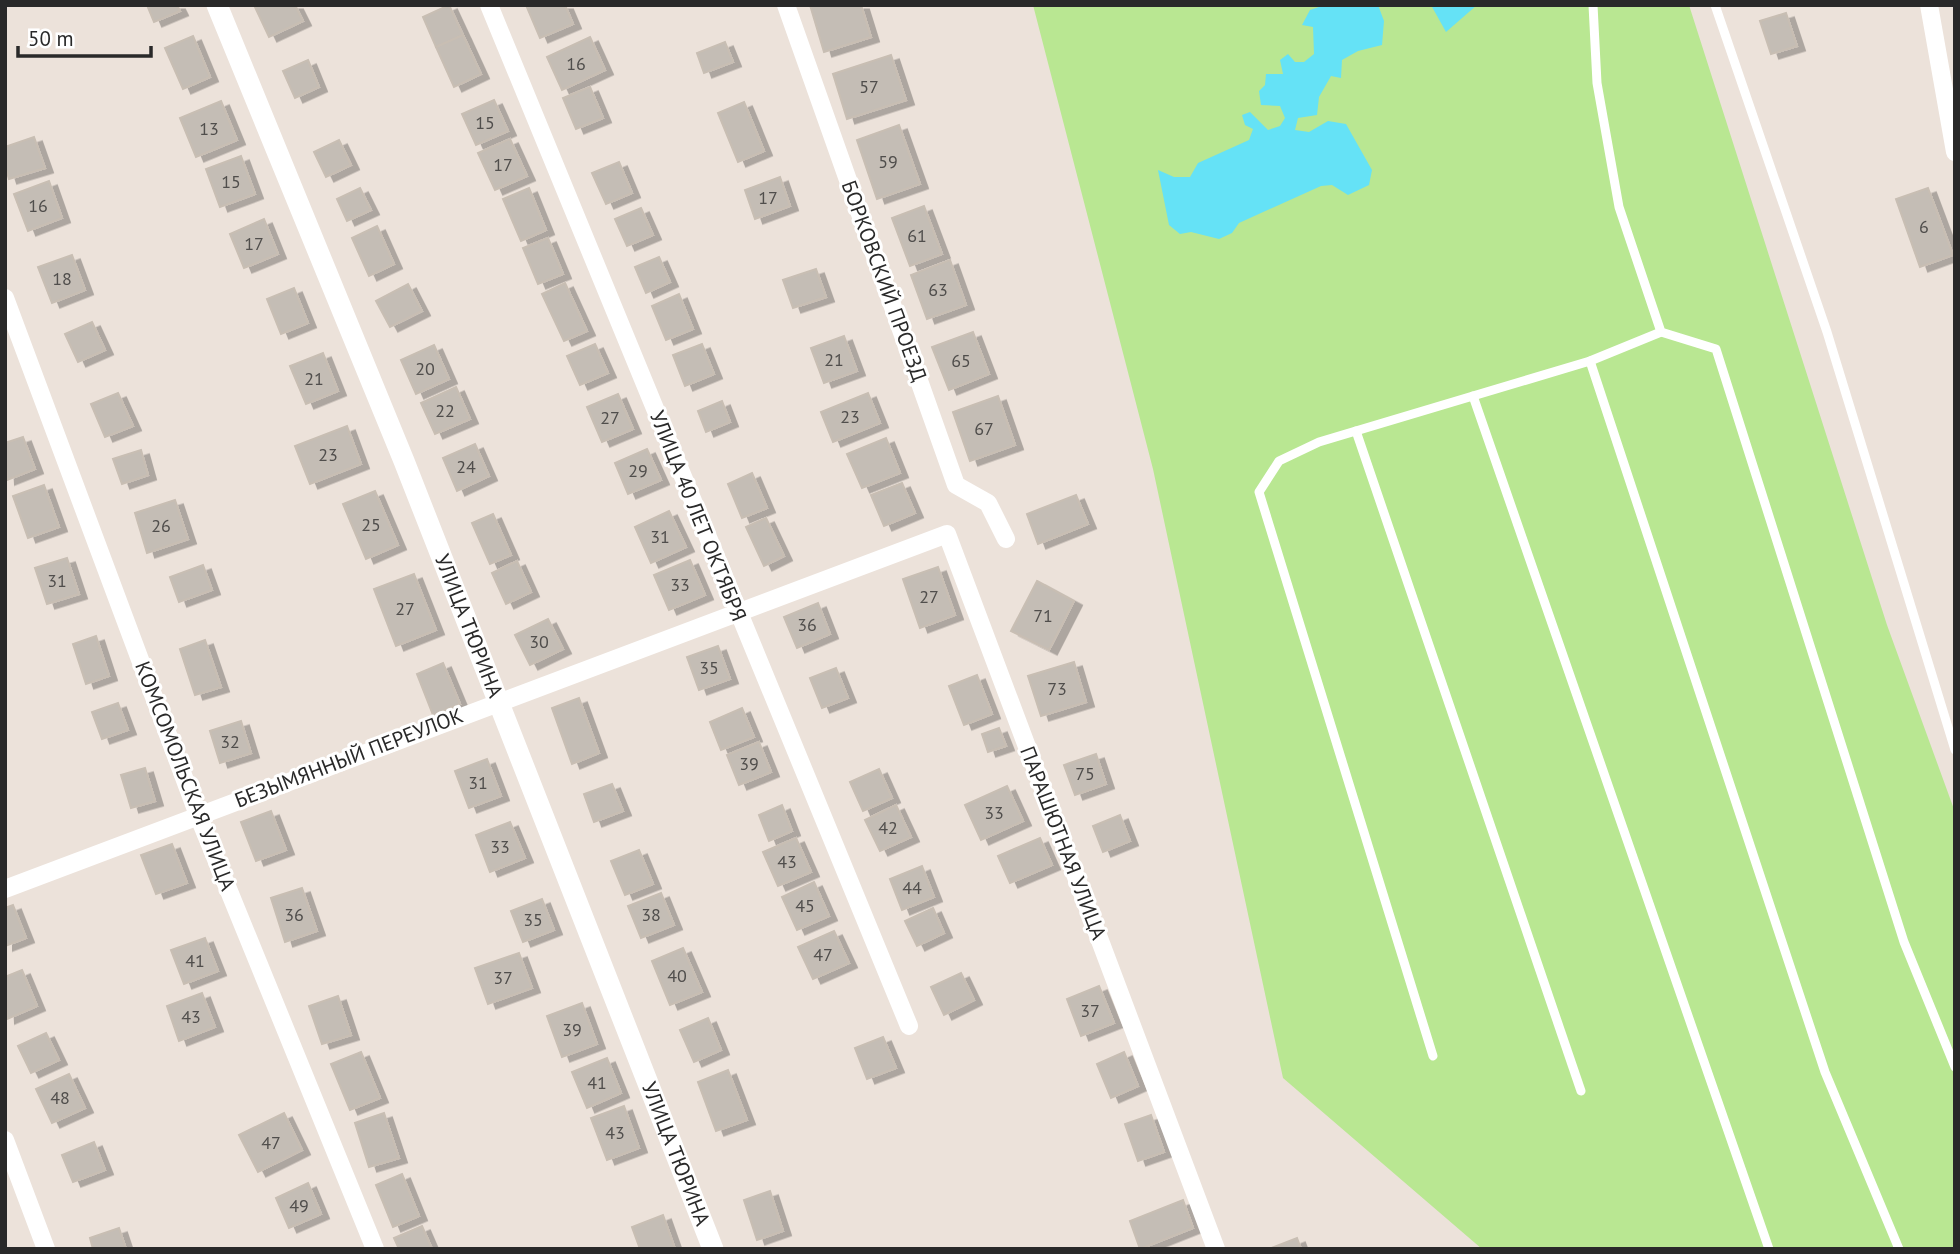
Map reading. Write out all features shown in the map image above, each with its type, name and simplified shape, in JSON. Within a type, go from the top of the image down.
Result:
[{"type":"street","name":"УЛИЦА ТЮРИНА","points":[[217,5],[399,448],[713,1249]]},
{"type":"street","name":"УЛИЦА 40 ЛЕТ ОКТЯБРЯ","points":[[489,5],[909,1027]]},
{"type":"street","name":"БОРКОВСКИЙ ПРОЕЗД","points":[[786,5],[956,485],[988,503],[1006,539]]},
{"type":"street","points":[[1929,5],[1955,152]]},
{"type":"street","name":"КОМСОМОЛЬСКАЯ УЛИЦА","points":[[5,299],[198,815],[375,1249]]},
{"type":"street","name":"ПАРАШЮТНАЯ УЛИЦА","points":[[850,571],[947,534],[1216,1249]]},
{"type":"street","name":"БЕЗЫМЯННЫЙ ПЕРЕУЛОК","points":[[5,889],[850,571]]},
{"type":"street","points":[[5,1140],[46,1249]]},
{"type":"lane","points":[[1593,5],[1597,83],[1619,207],[1661,332]]},
{"type":"lane","points":[[1715,5],[1827,332],[1955,750]]},
{"type":"lane","points":[[1433,1056],[1259,492],[1279,461],[1319,442],[1590,361],[1661,332],[1716,349],[1905,942],[1955,1067]]},
{"type":"lane","points":[[1590,361],[1825,1072],[1899,1249]]},
{"type":"lane","points":[[1473,396],[1769,1249]]},
{"type":"lane","points":[[1356,431],[1581,1091]]},
{"type":"green space","points":[[1033,5],[1689,5],[1887,625],[1955,812],[1955,1249],[1482,1249],[1283,1078],[1153,469]]},
{"type":"water","points":[[1325,5],[1378,5],[1384,21],[1382,45],[1358,51],[1342,60],[1341,78],[1331,76],[1319,97],[1317,115],[1298,118],[1295,130],[1309,132],[1328,121],[1346,124],[1372,170],[1369,185],[1348,195],[1332,185],[1321,186],[1239,223],[1232,233],[1219,239],[1191,232],[1180,234],[1169,225],[1158,170],[1174,177],[1190,177],[1198,163],[1249,140],[1253,129],[1245,125],[1242,115],[1250,112],[1268,130],[1280,126],[1285,118],[1280,106],[1261,105],[1259,91],[1265,85],[1266,74],[1283,74],[1280,60],[1288,54],[1295,62],[1304,62],[1314,54],[1313,27],[1302,25],[1310,10]]},
{"type":"water","points":[[1431,5],[1477,5],[1446,32]]},
{"type":"building","points":[[147,5],[177,5],[180,11],[154,22]]},
{"type":"building","points":[[254,5],[295,5],[303,21],[269,37]]},
{"type":"building","points":[[449,5],[463,35],[436,47],[423,17]]},
{"type":"building","points":[[526,5],[565,5],[573,24],[540,38]]},
{"type":"building","points":[[810,5],[861,5],[871,37],[824,52]]},
{"type":"building","points":[[1786,13],[1797,46],[1771,54],[1760,21]]},
{"type":"building","points":[[463,35],[481,74],[454,87],[436,47]]},
{"type":"building","points":[[193,36],[210,77],[183,89],[165,48]]},
{"type":"building","points":[[590,37],[605,70],[562,90],[547,57]]},
{"type":"building","points":[[725,42],[733,62],[704,73],[697,53]]},
{"type":"building","points":[[891,55],[906,100],[847,119],[833,74]]},
{"type":"building","points":[[308,60],[319,87],[295,98],[283,71]]},
{"type":"building","points":[[590,87],[603,118],[576,129],[563,98]]},
{"type":"building","points":[[494,100],[508,131],[476,145],[462,114]]},
{"type":"building","points":[[221,101],[237,140],[196,157],[180,118]]},
{"type":"building","points":[[744,102],[764,151],[738,162],[718,113]]},
{"type":"building","points":[[899,125],[920,184],[877,199],[857,140]]},
{"type":"building","points":[[34,137],[45,168],[9,179],[5,166],[5,147]]},
{"type":"building","points":[[510,139],[527,176],[495,190],[478,153]]},
{"type":"building","points":[[339,140],[351,165],[326,177],[314,152]]},
{"type":"building","points":[[241,156],[255,194],[220,207],[206,169]]},
{"type":"building","points":[[619,162],[632,193],[606,204],[592,173]]},
{"type":"building","points":[[780,177],[790,206],[755,219],[745,190]]},
{"type":"building","points":[[49,181],[62,218],[28,231],[14,194]]},
{"type":"building","points":[[360,188],[371,210],[347,221],[337,199]]},
{"type":"building","points":[[529,188],[546,230],[521,241],[503,199]]},
{"type":"building","points":[[1928,188],[1953,255],[1920,267],[1896,199]]},
{"type":"building","points":[[924,206],[942,254],[910,266],[892,218]]},
{"type":"building","points":[[641,208],[653,235],[627,246],[615,219]]},
{"type":"building","points":[[264,219],[278,254],[244,268],[230,234]]},
{"type":"building","points":[[377,226],[394,264],[369,276],[352,238]]},
{"type":"building","points":[[548,238],[563,274],[538,284],[523,248]]},
{"type":"building","points":[[72,255],[85,290],[52,303],[38,267]]},
{"type":"building","points":[[659,257],[670,282],[646,293],[635,267]]},
{"type":"building","points":[[950,260],[966,305],[927,319],[911,275]]},
{"type":"building","points":[[816,269],[826,297],[793,308],[783,280]]},
{"type":"building","points":[[565,283],[587,331],[564,341],[542,294]]},
{"type":"building","points":[[408,284],[422,311],[390,327],[376,301]]},
{"type":"building","points":[[294,288],[308,323],[281,334],[267,299]]},
{"type":"building","points":[[679,294],[693,329],[666,340],[652,306]]},
{"type":"building","points":[[92,322],[105,350],[78,362],[65,334]]},
{"type":"building","points":[[973,332],[989,374],[949,390],[932,347]]},
{"type":"building","points":[[844,336],[857,371],[824,383],[811,348]]},
{"type":"building","points":[[595,344],[608,373],[580,385],[567,356]]},
{"type":"building","points":[[702,344],[714,374],[685,386],[673,355]]},
{"type":"building","points":[[434,345],[449,379],[416,394],[401,360]]},
{"type":"building","points":[[323,353],[338,391],[306,404],[290,366]]},
{"type":"building","points":[[456,387],[470,419],[435,434],[421,403]]},
{"type":"building","points":[[118,393],[133,426],[105,437],[91,404]]},
{"type":"building","points":[[868,393],[880,423],[833,442],[821,412]]},
{"type":"building","points":[[618,394],[633,429],[602,442],[587,407]]},
{"type":"building","points":[[998,396],[1015,445],[970,461],[953,412]]},
{"type":"building","points":[[722,401],[730,422],[706,432],[698,411]]},
{"type":"building","points":[[347,426],[361,464],[310,484],[295,446]]},
{"type":"building","points":[[23,437],[35,469],[7,480],[5,443]]},
{"type":"building","points":[[886,438],[900,473],[862,488],[847,454]]},
{"type":"building","points":[[475,444],[489,476],[457,491],[443,458]]},
{"type":"building","points":[[647,449],[661,480],[628,494],[615,463]]},
{"type":"building","points":[[141,450],[148,475],[122,484],[113,459]]},
{"type":"building","points":[[752,473],[767,508],[742,518],[728,484]]},
{"type":"building","points":[[902,483],[915,513],[884,526],[871,495]]},
{"type":"building","points":[[44,485],[59,527],[28,538],[13,496]]},
{"type":"building","points":[[375,491],[398,545],[366,559],[343,504]]},
{"type":"building","points":[[1076,495],[1088,524],[1038,544],[1027,514]]},
{"type":"building","points":[[175,500],[188,539],[147,553],[135,513]]},
{"type":"building","points":[[669,511],[686,547],[651,563],[635,527]]},
{"type":"building","points":[[493,514],[511,555],[490,564],[472,523]]},
{"type":"building","points":[[766,518],[784,556],[764,566],[746,527]]},
{"type":"building","points":[[67,558],[79,594],[47,604],[35,568]]},
{"type":"building","points":[[690,560],[705,595],[669,610],[654,575]]},
{"type":"building","points":[[517,561],[531,592],[506,604],[492,573]]},
{"type":"building","points":[[203,565],[212,590],[179,602],[170,577]]},
{"type":"building","points":[[938,567],[955,615],[920,628],[903,579]]},
{"type":"building","points":[[414,574],[436,630],[396,646],[374,589]]},
{"type":"building","points":[[1037,581],[1074,601],[1049,650],[1011,631]]},
{"type":"building","points":[[818,603],[830,634],[797,648],[784,617]]},
{"type":"building","points":[[548,619],[563,649],[530,665],[515,635]]},
{"type":"building","points":[[96,636],[109,676],[86,684],[73,644]]},
{"type":"building","points":[[205,640],[221,687],[195,695],[180,649]]},
{"type":"building","points":[[718,646],[730,679],[699,690],[687,657]]},
{"type":"building","points":[[1074,662],[1086,702],[1041,716],[1028,676]]},
{"type":"building","points":[[443,663],[460,704],[433,715],[417,674]]},
{"type":"building","points":[[836,668],[848,698],[822,708],[810,678]]},
{"type":"building","points":[[977,675],[992,714],[964,725],[949,686]]},
{"type":"building","points":[[579,698],[599,753],[572,764],[552,708]]},
{"type":"building","points":[[118,703],[128,730],[102,739],[92,712]]},
{"type":"building","points":[[742,708],[754,737],[721,750],[710,722]]},
{"type":"building","points":[[241,721],[251,753],[220,763],[210,731]]},
{"type":"building","points":[[999,728],[1006,746],[988,752],[982,734]]},
{"type":"building","points":[[759,742],[771,772],[739,785],[727,755]]},
{"type":"building","points":[[1096,754],[1106,784],[1075,795],[1064,765]]},
{"type":"building","points":[[487,759],[501,796],[469,808],[455,771]]},
{"type":"building","points":[[145,768],[155,801],[131,808],[121,775]]},
{"type":"building","points":[[879,769],[892,798],[863,811],[850,782]]},
{"type":"building","points":[[612,784],[623,811],[594,822],[584,794]]},
{"type":"building","points":[[1007,786],[1023,821],[981,840],[965,805]]},
{"type":"building","points":[[782,805],[792,831],[769,841],[759,815]]},
{"type":"building","points":[[896,805],[911,837],[880,851],[865,820]]},
{"type":"building","points":[[271,811],[286,850],[256,861],[241,822]]},
{"type":"building","points":[[1120,815],[1130,841],[1103,852],[1093,826]]},
{"type":"building","points":[[510,822],[525,858],[490,872],[476,835]]},
{"type":"building","points":[[796,838],[811,872],[778,886],[763,852]]},
{"type":"building","points":[[1040,838],[1052,865],[1010,883],[998,856]]},
{"type":"building","points":[[172,844],[187,883],[156,894],[141,855]]},
{"type":"building","points":[[639,850],[653,884],[625,895],[611,861]]},
{"type":"building","points":[[922,866],[934,897],[902,910],[890,879]]},
{"type":"building","points":[[814,882],[829,916],[797,930],[782,897]]},
{"type":"building","points":[[302,888],[317,931],[285,942],[271,898]]},
{"type":"building","points":[[661,893],[674,925],[641,938],[628,906]]},
{"type":"building","points":[[542,899],[554,930],[523,942],[511,911]]},
{"type":"building","points":[[13,905],[26,938],[5,946],[5,908]]},
{"type":"building","points":[[933,908],[944,933],[917,946],[905,921]]},
{"type":"building","points":[[834,931],[849,963],[813,979],[798,947]]},
{"type":"building","points":[[205,938],[218,971],[184,984],[171,950]]},
{"type":"building","points":[[683,948],[702,992],[670,1005],[652,961]]},
{"type":"building","points":[[519,953],[532,988],[488,1004],[475,968]]},
{"type":"building","points":[[22,970],[37,1006],[7,1019],[5,977]]},
{"type":"building","points":[[961,973],[974,1000],[944,1015],[931,987]]},
{"type":"building","points":[[1099,986],[1114,1023],[1081,1036],[1067,999]]},
{"type":"building","points":[[202,993],[215,1027],[179,1041],[167,1006]]},
{"type":"building","points":[[338,996],[351,1035],[322,1044],[309,1006]]},
{"type":"building","points":[[582,1003],[597,1044],[562,1057],[547,1016]]},
{"type":"building","points":[[708,1018],[721,1050],[694,1062],[680,1030]]},
{"type":"building","points":[[46,1033],[59,1060],[31,1073],[18,1046]]},
{"type":"building","points":[[883,1037],[896,1068],[867,1079],[855,1048]]},
{"type":"building","points":[[361,1052],[380,1098],[350,1110],[331,1064]]},
{"type":"building","points":[[1124,1052],[1138,1086],[1111,1098],[1097,1064]]},
{"type":"building","points":[[607,1058],[621,1093],[587,1108],[572,1072]]},
{"type":"building","points":[[728,1070],[747,1120],[716,1131],[698,1082]]},
{"type":"building","points":[[69,1074],[85,1108],[52,1123],[36,1089]]},
{"type":"building","points":[[624,1106],[639,1148],[607,1160],[591,1118]]},
{"type":"building","points":[[284,1113],[302,1150],[258,1172],[239,1135]]},
{"type":"building","points":[[384,1113],[399,1158],[369,1167],[355,1123]]},
{"type":"building","points":[[1151,1115],[1164,1152],[1138,1161],[1125,1124]]},
{"type":"building","points":[[94,1142],[105,1170],[73,1182],[62,1155]]},
{"type":"building","points":[[402,1174],[419,1216],[393,1227],[376,1185]]},
{"type":"building","points":[[308,1183],[321,1214],[289,1228],[276,1198]]},
{"type":"building","points":[[770,1191],[783,1231],[757,1240],[744,1200]]},
{"type":"building","points":[[1183,1200],[1193,1228],[1140,1249],[1130,1221]]},
{"type":"building","points":[[663,1215],[675,1249],[640,1249],[632,1227]]},
{"type":"building","points":[[422,1226],[432,1249],[399,1249],[394,1238]]},
{"type":"building","points":[[119,1228],[126,1249],[93,1249],[90,1238]]},
{"type":"building","points":[[1297,1238],[1301,1249],[1269,1249]]}]
